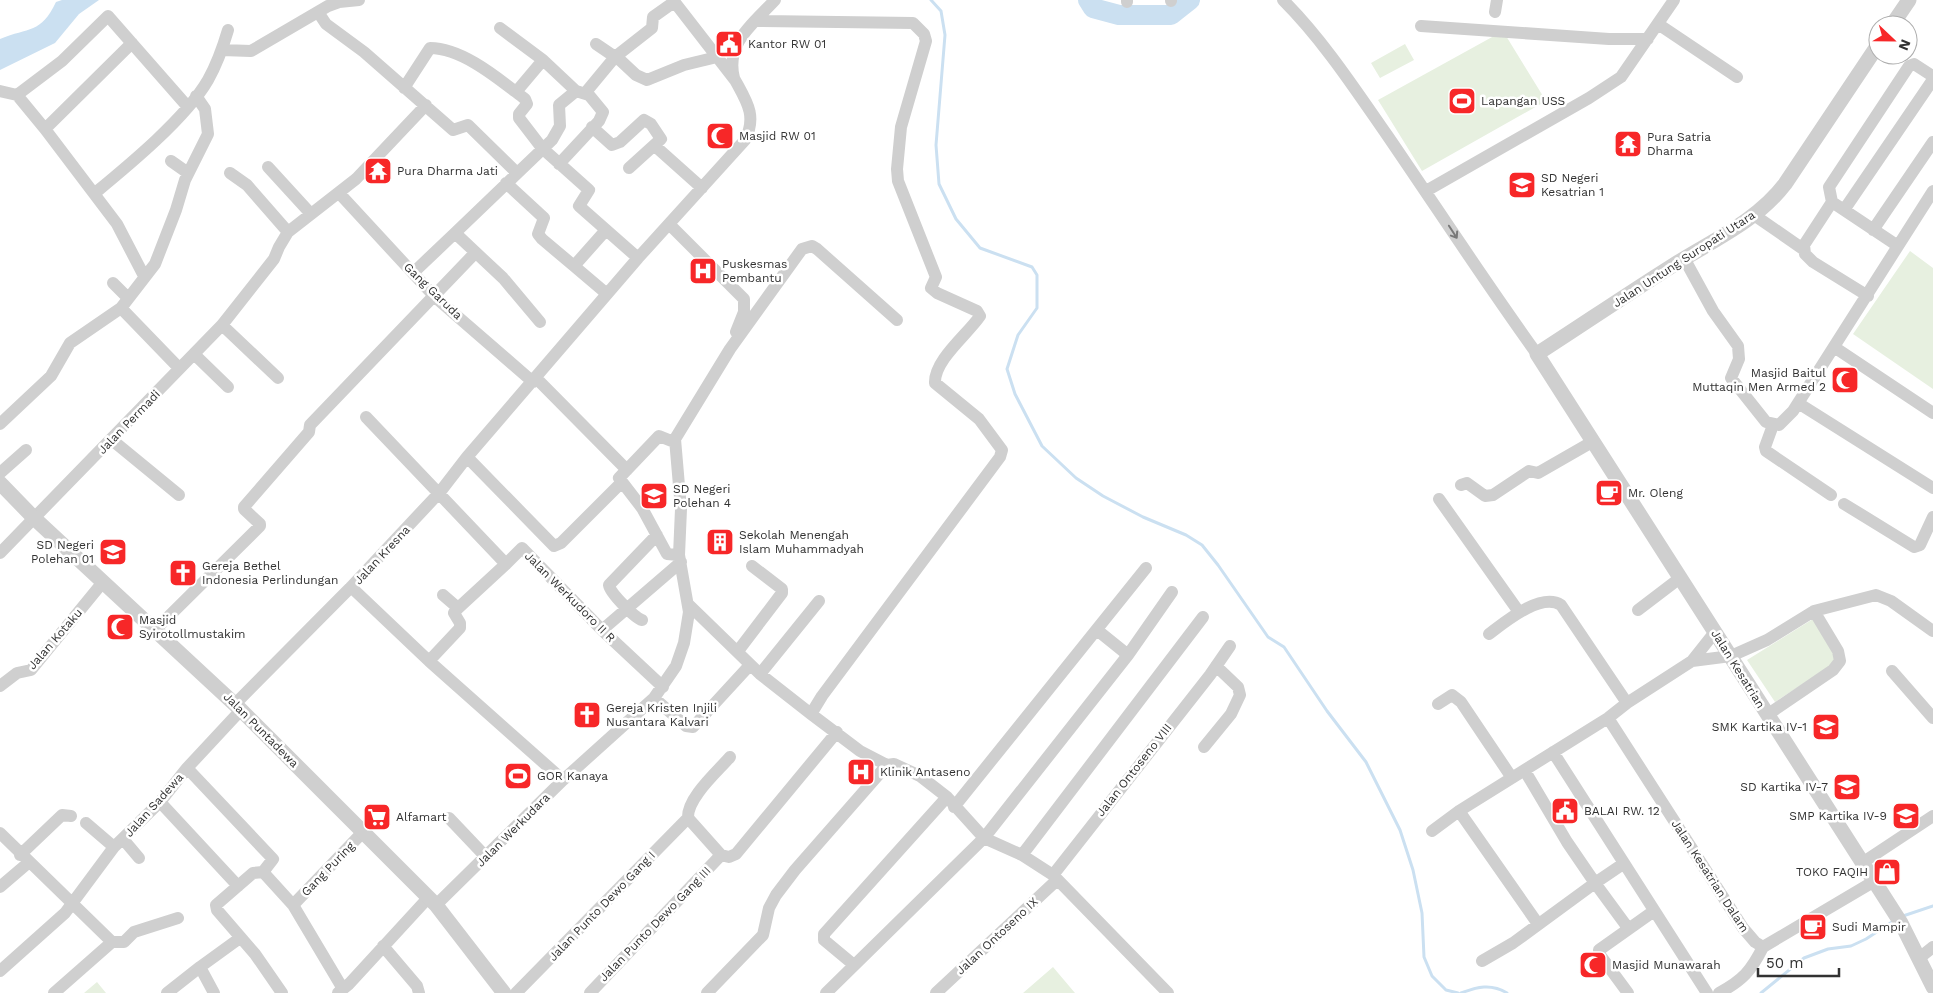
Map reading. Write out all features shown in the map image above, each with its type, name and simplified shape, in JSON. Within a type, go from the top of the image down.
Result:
[{"type":"street","points":[[222,50],[251,51],[339,2],[359,0]]},
{"type":"street","points":[[735,80],[731,65],[732,54],[737,43],[775,0]]},
{"type":"street","points":[[1283,0],[1307,27],[1366,104],[1426,191],[1483,279],[1537,354]]},
{"type":"street","points":[[1426,191],[1612,83],[1628,68],[1674,0]]},
{"type":"street","points":[[1896,15],[1909,0]]},
{"type":"street","points":[[413,273],[558,132],[560,126],[559,104],[581,91],[614,57],[647,34],[652,28],[651,21],[653,18],[674,1],[735,80]]},
{"type":"street","points":[[318,12],[326,24],[364,52],[453,130],[464,124],[471,126],[516,172]]},
{"type":"street","points":[[17,95],[62,61],[108,16],[187,106]]},
{"type":"street","points":[[756,21],[913,22],[924,34],[926,41],[901,127],[898,181],[936,277],[931,288],[977,312],[980,316],[943,360],[936,374],[935,382],[979,419],[1002,450],[1000,457],[822,696],[811,714]]},
{"type":"street","points":[[1658,24],[1737,77]]},
{"type":"street","points":[[1421,26],[1609,40],[1648,39]]},
{"type":"street","points":[[500,28],[543,60],[603,112],[559,164]]},
{"type":"street","points":[[95,194],[152,144],[196,96],[208,79],[222,50],[228,30]]},
{"type":"street","points":[[46,129],[132,43]]},
{"type":"street","points":[[596,44],[636,76],[647,80],[684,65],[717,57]]},
{"type":"street","points":[[404,88],[428,50],[433,48],[476,63],[516,92],[525,99],[527,104],[519,117],[542,148],[589,190],[588,195],[578,205],[638,258]]},
{"type":"street","points":[[516,92],[543,60]]},
{"type":"street","name":"Jalan Untung Suropati Utara","points":[[1537,354],[1684,258],[1754,216],[1785,184],[1868,60]]},
{"type":"street","points":[[1803,249],[1832,202],[1829,187],[1909,66],[1914,64],[1932,76],[1932,81],[1844,210]]},
{"type":"street","name":"Jalan Kresna","points":[[238,707],[440,492],[466,457],[638,258],[745,140],[752,125],[750,112],[735,80]]},
{"type":"street","points":[[0,91],[17,95],[46,129],[117,224],[144,276]]},
{"type":"street","points":[[0,424],[51,376],[70,343],[125,303],[160,256],[188,173],[208,134],[203,103],[196,96]]},
{"type":"street","points":[[230,173],[247,185],[288,232],[356,179],[426,105]]},
{"type":"street","points":[[592,127],[612,145],[616,144],[642,121],[647,121],[662,137],[655,146],[650,148],[629,168]]},
{"type":"street","points":[[1872,230],[1933,142]]},
{"type":"street","points":[[655,146],[702,188]]},
{"type":"street","points":[[170,160],[188,173]]},
{"type":"street","points":[[268,166],[311,214]]},
{"type":"street","points":[[506,183],[544,218],[538,234],[542,239],[607,294]]},
{"type":"street","points":[[1684,258],[1713,311],[1738,346],[1739,359],[1731,378],[1766,422],[1774,425],[1782,423],[1798,403],[1868,296],[1933,191]]},
{"type":"street","name":"Gang Garuda","points":[[339,193],[436,296],[534,380],[624,476],[667,554],[680,558]]},
{"type":"street","points":[[1832,202],[1898,246]]},
{"type":"street","points":[[1754,216],[1803,249],[1813,262],[1868,296]]},
{"type":"street","points":[[668,224],[744,299],[744,312],[730,349]]},
{"type":"street","points":[[574,266],[606,230]]},
{"type":"street","name":"Jalan Permadi","points":[[0,553],[222,325],[274,259],[288,232]]},
{"type":"street","points":[[455,233],[503,278],[540,322]]},
{"type":"street","points":[[466,457],[554,546],[561,543],[659,436],[674,442],[730,349],[806,246],[812,246],[817,250],[897,320]]},
{"type":"street","points":[[155,630],[260,526],[260,523],[244,507],[309,432],[312,423],[476,254]]},
{"type":"street","points":[[113,283],[125,303],[179,368]]},
{"type":"street","points":[[222,325],[278,378]]},
{"type":"street","points":[[1834,347],[1933,412]]},
{"type":"street","points":[[194,354],[228,387]]},
{"type":"street","name":"Jalan Kesatrian","points":[[1537,354],[1897,918],[1933,987]]},
{"type":"street","points":[[1798,403],[1933,488]]},
{"type":"street","name":"Jalan Werkudoro II R","points":[[366,417],[440,492],[506,564],[522,548],[602,630],[662,687]]},
{"type":"street","points":[[1774,425],[1765,447],[1766,451],[1830,494]]},
{"type":"street","points":[[112,440],[179,495]]},
{"type":"street","name":"Jalan Werkudara","points":[[340,991],[383,946],[486,857],[563,780],[654,698],[680,658],[689,605],[680,558],[681,509],[674,442]]},
{"type":"street","points":[[1461,486],[1467,483],[1485,496],[1493,495],[1529,471],[1538,473],[1592,442]]},
{"type":"street","points":[[0,473],[26,450]]},
{"type":"street","name":"Jalan Puntadewa","points":[[0,484],[34,518],[238,707],[363,832],[432,902],[504,993]]},
{"type":"street","points":[[1439,499],[1519,612]]},
{"type":"street","points":[[1844,504],[1910,546],[1920,545],[1932,521]]},
{"type":"street","points":[[522,548],[540,533]]},
{"type":"street","points":[[642,620],[626,607],[610,590],[609,585],[657,535]]},
{"type":"street","points":[[602,630],[680,558]]},
{"type":"street","points":[[429,661],[460,628],[460,622],[454,614],[458,608],[506,564]]},
{"type":"street","points":[[738,651],[782,593],[782,589],[752,566]]},
{"type":"street","points":[[854,965],[824,940],[824,934],[950,802],[1097,630],[1146,568]]},
{"type":"street","points":[[1638,610],[1680,578]]},
{"type":"street","name":"Jalan Kotaku","points":[[0,686],[17,673],[31,670],[104,582]]},
{"type":"street","points":[[351,587],[429,661],[563,780]]},
{"type":"street","points":[[826,993],[984,838],[1128,655],[1172,592]]},
{"type":"street","points":[[444,595],[458,608]]},
{"type":"street","points":[[1692,661],[1731,656],[1767,640],[1814,611],[1876,595],[1890,601],[1933,631]]},
{"type":"street","points":[[760,674],[819,601]]},
{"type":"street","points":[[1489,634],[1519,612],[1549,601],[1555,601],[1561,605],[1627,703]]},
{"type":"street","points":[[689,605],[760,674],[860,751],[887,765],[897,765],[920,776],[950,802],[984,838],[1022,854],[1055,877],[1168,993]]},
{"type":"street","points":[[1767,715],[1833,670],[1840,661],[1838,651],[1814,611]]},
{"type":"street","points":[[1022,854],[1203,617]]},
{"type":"street","points":[[1097,630],[1128,655]]},
{"type":"street","points":[[1432,831],[1459,811],[1608,718],[1627,703],[1692,661],[1715,632]]},
{"type":"street","name":"Jalan Ontoseno VIII","points":[[1055,877],[1230,646]]},
{"type":"street","points":[[654,698],[686,726],[693,727],[750,664]]},
{"type":"street","points":[[1204,747],[1231,714],[1240,695],[1238,687],[1216,666]]},
{"type":"street","points":[[1892,671],[1933,718]]},
{"type":"street","points":[[1438,704],[1452,696],[1461,702],[1512,778]]},
{"type":"street","name":"Jalan Sadewa","points":[[0,971],[65,913],[118,843],[160,802],[238,707]]},
{"type":"street","name":"Jalan Kesatrian Dalam","points":[[1608,718],[1743,928],[1755,942],[1763,947]]},
{"type":"street","points":[[730,757],[690,803],[688,818],[721,855],[729,857],[736,854],[837,732]]},
{"type":"street","points":[[1553,752],[1707,993]]},
{"type":"street","points":[[707,993],[766,932],[769,908],[786,882],[887,765]]},
{"type":"street","points":[[187,768],[273,859],[272,863],[263,872],[253,873],[216,905],[217,910],[265,967],[282,993]]},
{"type":"street","points":[[1525,771],[1567,842],[1594,883],[1628,928]]},
{"type":"street","points":[[160,802],[238,886]]},
{"type":"street","points":[[1459,811],[1538,924]]},
{"type":"street","points":[[0,887],[62,815],[71,816]]},
{"type":"street","points":[[1862,864],[1933,816]]},
{"type":"street","points":[[449,818],[486,857]]},
{"type":"street","name":"Jalan Punto Dewo Gang I","points":[[516,993],[688,818]]},
{"type":"street","points":[[86,824],[140,858]]},
{"type":"street","name":"Gang Puring","points":[[293,905],[363,832]]},
{"type":"street","points":[[0,833],[24,859],[112,942]]},
{"type":"street","name":"Jalan Punto Dewo Gang III","points":[[590,993],[721,855]]},
{"type":"street","points":[[1482,961],[1623,864]]},
{"type":"street","points":[[263,872],[293,905],[340,991]]},
{"type":"street","name":"Jalan Ontoseno IX","points":[[936,993],[1055,877]]},
{"type":"street","points":[[1719,993],[1742,979],[1752,968],[1763,947],[1874,882]]},
{"type":"street","points":[[1628,993],[1599,952],[1603,946],[1654,912]]},
{"type":"street","points":[[54,993],[112,942],[124,942],[134,932],[178,918]]},
{"type":"street","points":[[174,991],[200,968],[240,938]]},
{"type":"street","points":[[383,946],[417,986],[419,993]]},
{"type":"street","points":[[1918,959],[1933,947]]},
{"type":"street","points":[[200,968],[214,993]]},
{"type":"green space","name":"Lapangan USS","points":[[1503,31],[1546,101],[1422,171],[1378,100]]},
{"type":"green space","points":[[1405,44],[1414,60],[1380,78],[1371,63]]},
{"type":"green space","points":[[1910,251],[1933,268],[1933,389],[1853,334]]},
{"type":"green space","points":[[1813,619],[1838,661],[1775,702],[1747,660]]},
{"type":"green space","points":[[1053,967],[1075,993],[1023,993]]},
{"type":"green space","points":[[97,982],[106,993],[84,993]]},
{"type":"water","points":[[62,0],[99,0],[79,14],[55,43],[0,70],[0,39],[39,25],[45,20],[56,2]]},
{"type":"waterway","points":[[931,0],[941,11],[945,35],[936,145],[939,184],[956,219],[980,248],[1032,267],[1037,275],[1037,308],[1018,335],[1007,369],[1015,394],[1042,446],[1076,478],[1103,496],[1143,517],[1186,535],[1202,545],[1268,637],[1284,647],[1327,711],[1366,762],[1400,830],[1413,870],[1422,913],[1424,957],[1432,976],[1446,990],[1458,993]]},
{"type":"waterway","points":[[1088,0],[1093,8],[1119,15],[1171,15],[1190,0]]},
{"type":"waterway","points":[[1903,916],[1933,906]]},
{"type":"waterway","points":[[1761,993],[1804,958],[1828,949],[1851,946],[1866,939],[1895,920]]},
{"type":"waterway","points":[[1461,993],[1484,987],[1495,988],[1507,993]]},
{"type":"place","name":"Kantor RW 01","points":[[729,44]]},
{"type":"place","name":"Lapangan USS","points":[[1462,101]]},
{"type":"place","name":"Masjid RW 01","points":[[720,136]]},
{"type":"place","name":"Pura Satria Dharma","points":[[1628,144]]},
{"type":"place","name":"Pura Dharma Jati","points":[[378,171]]},
{"type":"place","name":"SD Negeri Kesatrian 1","points":[[1522,185]]},
{"type":"place","name":"Puskesmas Pembantu","points":[[703,271]]},
{"type":"place","name":"Masjid Baitul Muttaqin Men Armed 2","points":[[1845,380]]},
{"type":"place","name":"Mr. Oleng","points":[[1609,493]]},
{"type":"place","name":"SD Negeri Polehan 4","points":[[654,496]]},
{"type":"place","name":"Sekolah Menengah Islam Muhammadyah","points":[[720,542]]},
{"type":"place","name":"SD Negeri Polehan 01","points":[[113,552]]},
{"type":"place","name":"Gereja Bethel Indonesia Perlindungan","points":[[183,573]]},
{"type":"place","name":"Masjid Syirotollmustakim","points":[[120,627]]},
{"type":"place","name":"Gereja Kristen Injili Nusantara Kalvari","points":[[587,715]]},
{"type":"place","name":"SMK Kartika IV-1","points":[[1826,727]]},
{"type":"place","name":"Klinik Antaseno","points":[[861,772]]},
{"type":"place","name":"GOR Kanaya","points":[[518,776]]},
{"type":"place","name":"SD Kartika IV-7","points":[[1847,787]]},
{"type":"place","name":"BALAI RW. 12","points":[[1565,811]]},
{"type":"place","name":"SMP Kartika IV-9","points":[[1906,816]]},
{"type":"place","name":"Alfamart","points":[[377,817]]},
{"type":"place","name":"TOKO FAQIH","points":[[1887,872]]},
{"type":"place","name":"Sudi Mampir","points":[[1813,927]]},
{"type":"place","name":"Masjid Munawarah","points":[[1593,965]]}]
